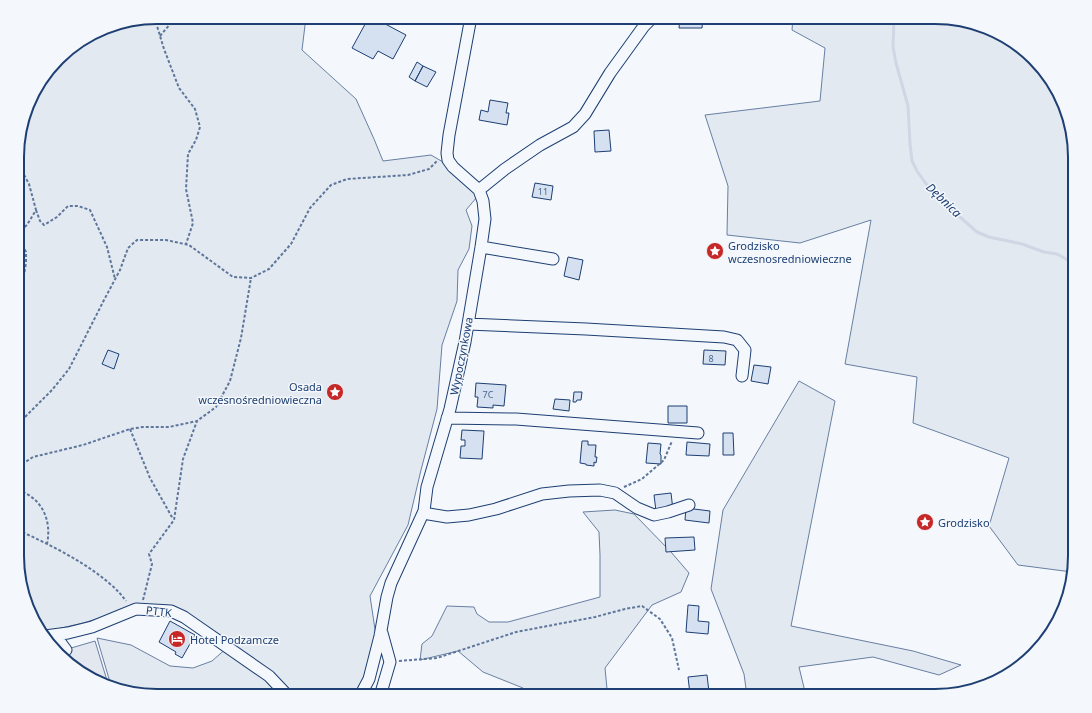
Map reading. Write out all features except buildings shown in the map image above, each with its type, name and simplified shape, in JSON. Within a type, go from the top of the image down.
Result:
[{"type":"street","points":[[470,24],[447,153],[448,160],[453,167],[479,190],[505,169],[534,149],[573,127],[584,114],[610,73],[646,24]]},
{"type":"street","name":"Wypoczynkowa","points":[[364,689],[369,679],[382,630],[387,597],[391,583],[423,513],[427,487],[447,418],[462,357],[485,219],[483,201],[479,190]]},
{"type":"street","points":[[481,247],[553,259]]},
{"type":"street","points":[[468,324],[724,337],[738,340],[745,350],[742,376]]},
{"type":"street","points":[[447,418],[516,419],[698,433]]},
{"type":"street","points":[[423,513],[447,517],[469,515],[496,509],[542,494],[600,490],[615,493],[637,508],[654,515],[689,505]]},
{"type":"street","name":"PTTK","points":[[50,635],[68,633],[92,627],[137,610],[171,611],[184,617],[269,676],[281,689]]},
{"type":"street","points":[[382,630],[390,662],[382,689]]},
{"type":"street","name":"PTTK","points":[[50,635],[66,650]]},
{"type":"path","points":[[157,24],[164,49],[179,88],[195,109],[200,127],[196,140],[188,154],[186,189],[193,223],[186,244]]},
{"type":"path","points":[[160,36],[170,24]]},
{"type":"path","points":[[24,418],[52,390],[69,369],[120,270],[128,248],[137,240],[166,240],[189,245],[233,277],[251,278],[269,269],[291,244],[310,208],[331,185],[347,179],[408,175],[429,169],[447,153]]},
{"type":"path","points":[[24,175],[29,184],[40,221],[44,225],[57,217],[68,206],[78,206],[90,210],[107,248],[115,279]]},
{"type":"path","points":[[24,227],[36,210]]},
{"type":"path","points":[[24,248],[26,252],[26,262],[24,274]]},
{"type":"path","points":[[24,463],[33,457],[83,445],[130,429],[143,427],[168,427],[197,421],[216,407],[230,381],[241,338],[251,278]]},
{"type":"path","points":[[24,533],[71,556],[100,575],[137,610],[152,564],[149,554],[174,520],[183,459],[197,421]]},
{"type":"path","points":[[130,429],[150,478],[174,520]]},
{"type":"path","points":[[610,492],[630,485],[642,478],[664,460],[672,440],[674,430]]},
{"type":"path","points":[[24,492],[33,497],[45,513],[49,532],[47,544]]},
{"type":"path","points":[[390,662],[437,658],[516,632],[595,617],[642,606],[660,620],[672,638],[679,670]]},
{"type":"shaded area","points":[[157,24],[305,24],[302,50],[356,99],[383,161],[431,155],[455,169],[467,179],[477,197],[466,210],[472,226],[469,249],[458,270],[457,301],[442,345],[437,409],[408,525],[370,596],[376,636],[361,686],[360,689],[284,689],[219,639],[144,605],[83,623],[48,631],[34,607],[25,573],[24,157],[25,140],[31,114],[42,90],[51,76],[69,57],[90,42],[114,31],[140,25]]},
{"type":"shaded area","points":[[792,24],[935,24],[952,25],[978,31],[1009,46],[1023,57],[1041,76],[1058,106],[1068,148],[1067,571],[1018,565],[989,526],[1009,458],[913,423],[917,377],[845,364],[871,220],[800,243],[727,235],[728,186],[705,115],[820,101],[825,48],[792,30]]},
{"type":"shaded area","points":[[799,381],[835,401],[791,626],[913,651],[961,665],[939,675],[873,657],[799,667],[804,689],[746,689],[744,674],[711,589],[723,510]]},
{"type":"shaded area","points":[[615,510],[634,514],[689,573],[681,592],[652,605],[605,668],[607,689],[524,689],[483,672],[458,651],[420,660],[422,644],[432,636],[447,606],[474,607],[477,614],[489,622],[508,622],[600,597],[599,532],[583,512]]},
{"type":"shaded area","points":[[97,638],[131,645],[170,666],[193,668],[212,661],[228,647],[279,689],[148,689],[109,680]]},
{"type":"shaded area","points":[[95,641],[106,679],[83,667],[63,650]]},
{"type":"waterway","name":"Dębnica","points":[[894,24],[893,47],[908,106],[912,161],[924,181],[936,196],[977,232],[989,237],[1022,244],[1044,252],[1057,254],[1068,260]]},
{"type":"place","name":"Grodzisko wczesnosredniowieczne","points":[[715,251]]},
{"type":"place","name":"Osada wczesnośredniowieczna","points":[[335,392]]},
{"type":"place","name":"Grodzisko","points":[[925,522]]},
{"type":"place","name":"Hotel Podzamcze","points":[[177,639]]}]
